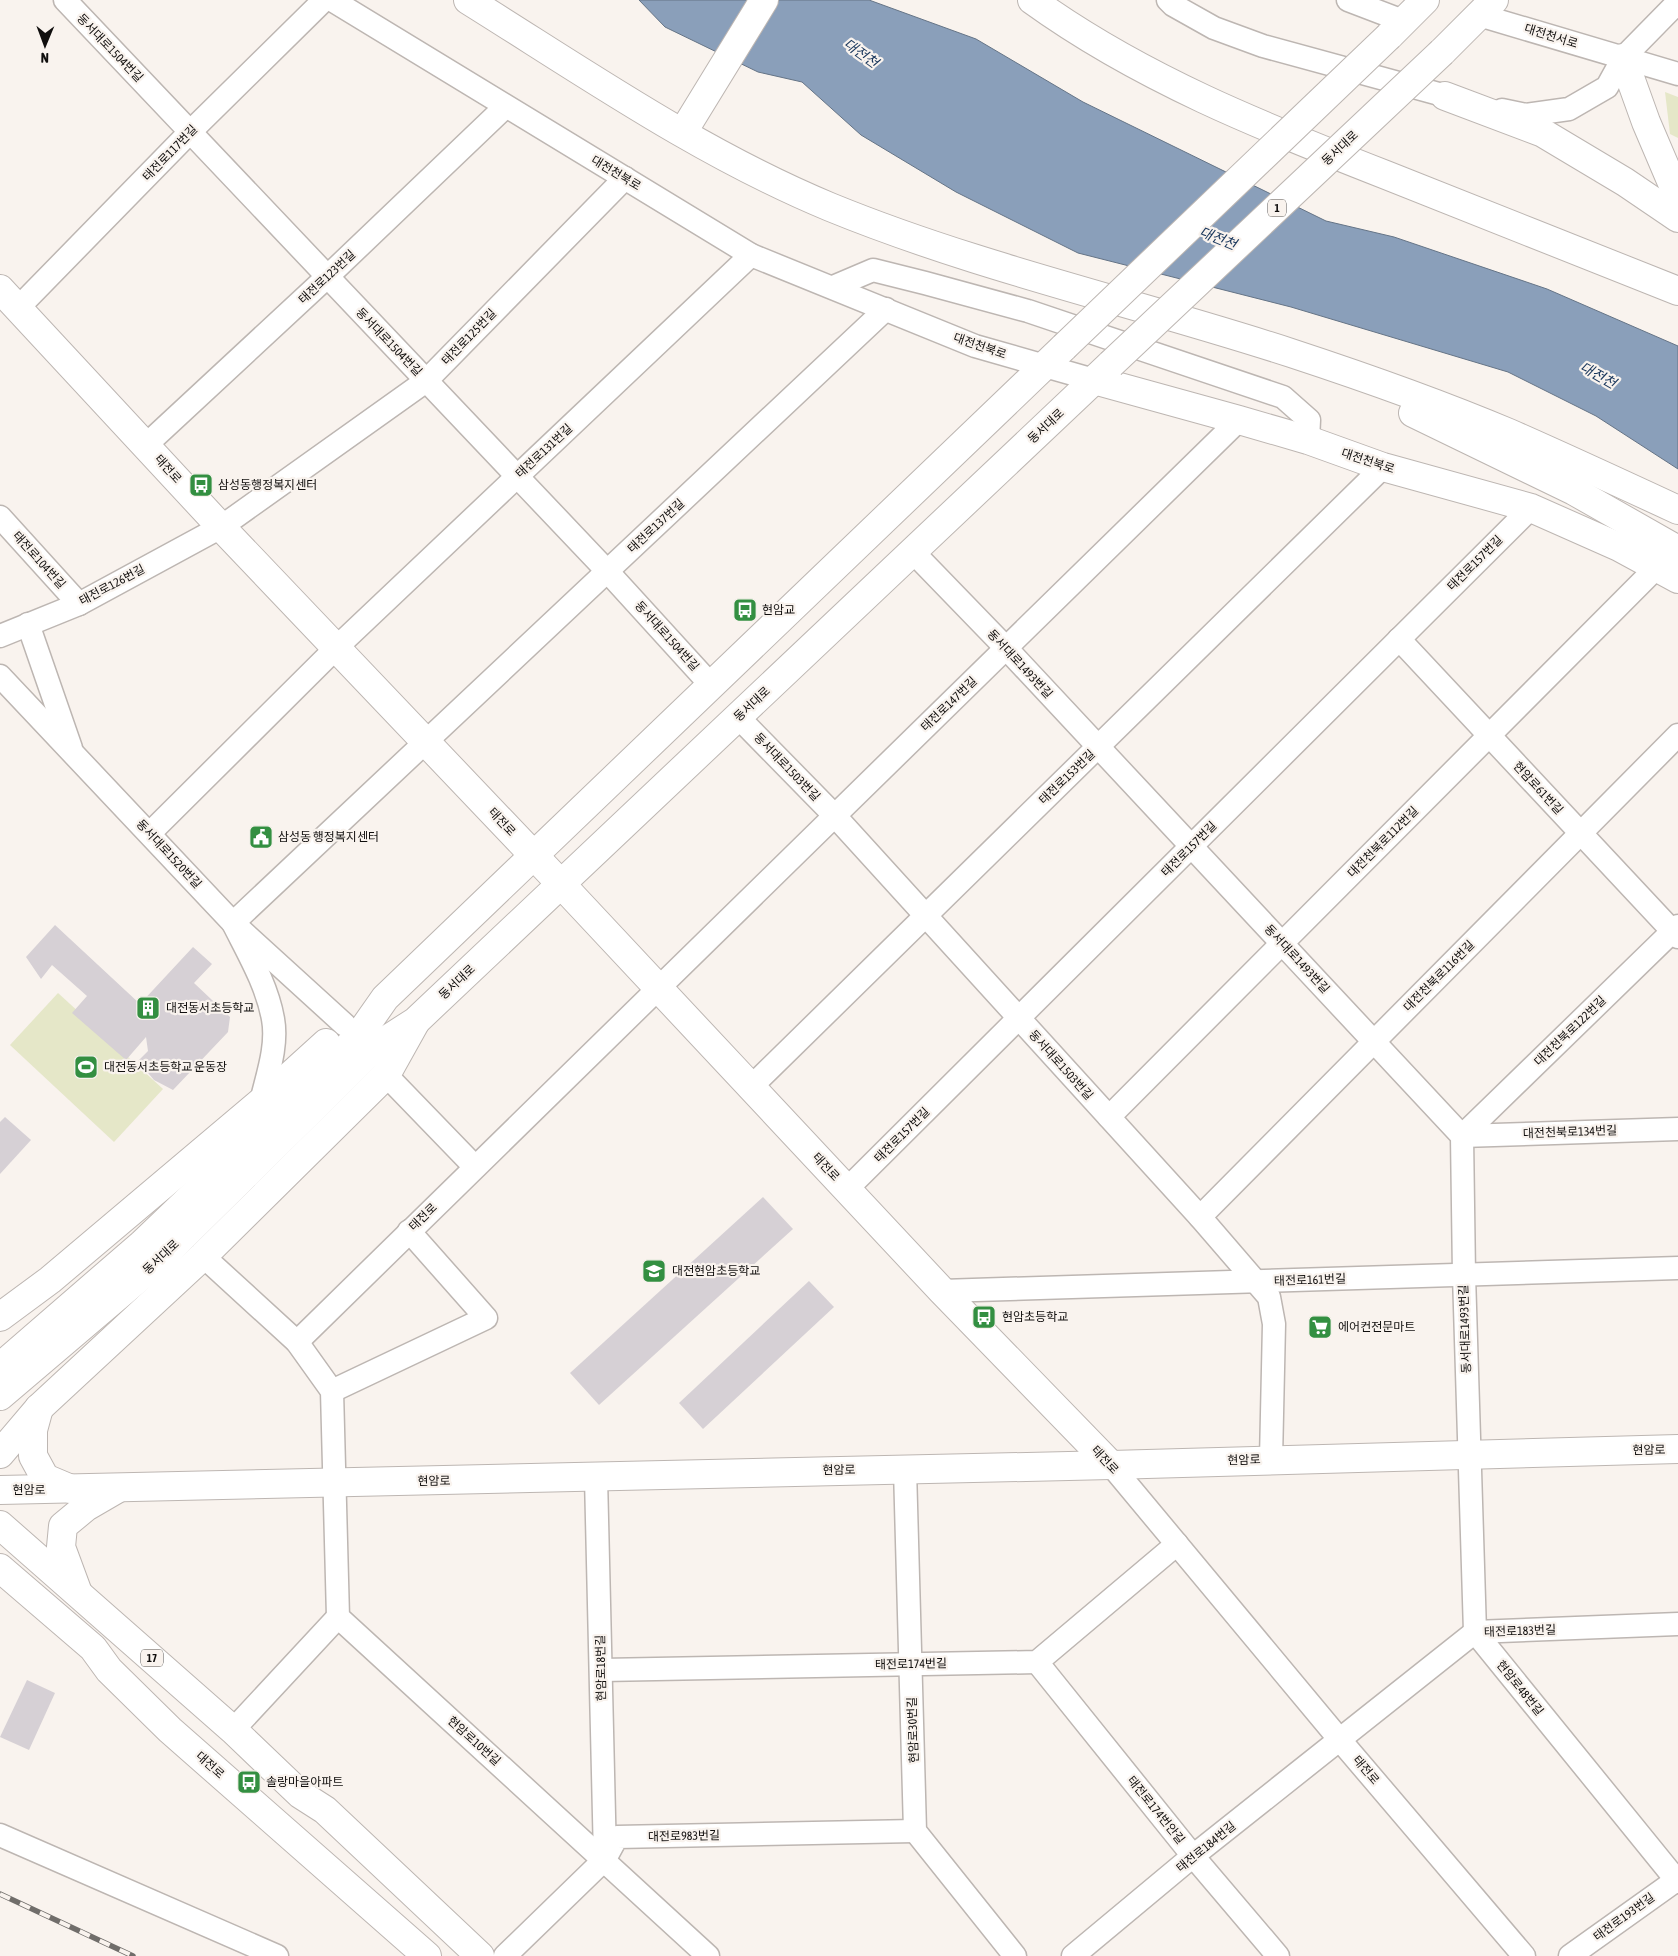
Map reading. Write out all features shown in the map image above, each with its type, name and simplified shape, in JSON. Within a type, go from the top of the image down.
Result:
[{"type":"main road","points":[[468,0],[683,132],[755,173],[829,206],[900,234],[1019,272],[1289,353],[1393,388],[1506,432],[1678,510]]},
{"type":"main road","points":[[683,132],[764,0]]},
{"type":"main road","points":[[1032,0],[1053,15],[1162,80],[1250,122],[1678,291]]},
{"type":"main road","name":"동서대로","points":[[0,1367],[142,1244],[358,1038],[385,998],[1425,0]]},
{"type":"main road","name":"동서대로","points":[[0,1396],[154,1265],[374,1048],[416,1021],[1442,52],[1486,7]]},
{"type":"main road","points":[[1622,58],[1646,122],[1678,197]]},
{"type":"main road","points":[[1445,96],[1543,133],[1625,182],[1678,218]]},
{"type":"main road","name":"태전로","points":[[9,299],[221,527],[561,884],[942,1291],[1111,1465]]},
{"type":"main road","points":[[1289,353],[1574,491],[1678,550]]},
{"type":"main road","name":"대전천북로","points":[[1103,372],[1239,420],[1308,440],[1383,467],[1531,508],[1619,547],[1668,573]]},
{"type":"main road","points":[[0,1317],[50,1280],[261,1102],[345,1025],[385,998]]},
{"type":"main road","points":[[0,1454],[39,1408],[203,1256],[386,1075],[416,1021]]},
{"type":"main road","points":[[0,1303],[50,1280]]},
{"type":"main road","points":[[39,1408],[33,1430],[33,1456],[45,1478],[71,1489]]},
{"type":"main road","name":"현암로","points":[[0,1490],[1111,1465],[1678,1449]]},
{"type":"main road","points":[[78,1593],[60,1547],[63,1526],[86,1507],[118,1488]]},
{"type":"main road","name":"17","points":[[0,1525],[233,1730],[300,1794],[325,1810],[480,1956]]},
{"type":"main road","name":"대전로","points":[[0,1568],[93,1648],[109,1670],[170,1730],[427,1956]]},
{"type":"street","name":"동서대로1504번길","points":[[65,0],[608,572],[711,685]]},
{"type":"street","name":"태전로117번길","points":[[9,299],[190,132],[324,0]]},
{"type":"street","name":"대전천북로","points":[[332,0],[505,107],[751,254],[975,346],[1044,366],[1103,372]]},
{"type":"street","points":[[1168,0],[1173,5],[1214,28],[1263,46],[1445,96],[1526,115],[1569,109],[1607,87],[1622,58],[1678,2]]},
{"type":"street","points":[[1348,0],[1396,29]]},
{"type":"street","name":"대전천서로","points":[[1486,7],[1622,58],[1678,74]]},
{"type":"street","name":"태전로123번길","points":[[146,445],[327,277],[505,107]]},
{"type":"street","name":"태전로125번길","points":[[221,527],[426,381],[625,178]]},
{"type":"street","name":"태전로131번길","points":[[337,647],[751,254]]},
{"type":"street","points":[[832,287],[873,270],[1028,311],[1283,397],[1309,420],[1308,440]]},
{"type":"street","name":"태전로137번길","points":[[427,743],[886,309]]},
{"type":"street","name":"태전로147번길","points":[[659,989],[1239,420]]},
{"type":"street","name":"태전로153번길","points":[[751,1087],[1383,467]]},
{"type":"street","name":"태전로157번길","points":[[847,1189],[1531,508]]},
{"type":"street","name":"태전로104번길","points":[[0,517],[79,604]]},
{"type":"street","name":"태전로126번길","points":[[0,636],[79,604],[221,527]]},
{"type":"street","name":"동서대로1493번길","points":[[913,552],[1006,648],[1462,1136],[1469,1454]]},
{"type":"street","name":"대전천북로112번길","points":[[1109,1117],[1489,736],[1668,573]]},
{"type":"street","points":[[28,624],[74,756]]},
{"type":"street","name":"현암로61번길","points":[[1399,639],[1676,931]]},
{"type":"street","points":[[150,833],[337,647]]},
{"type":"street","name":"동서대로1520번길","points":[[0,676],[74,756],[150,833],[232,923],[345,1025]]},
{"type":"street","name":"동서대로1503번길","points":[[738,717],[835,816],[1200,1217],[1269,1297],[1274,1324],[1271,1459]]},
{"type":"street","name":"대전천북로116번길","points":[[1200,1217],[1678,735]]},
{"type":"street","points":[[261,1102],[273,1050],[273,1019],[258,972],[232,923],[427,743]]},
{"type":"street","name":"대전천북로122번길","points":[[1462,1136],[1676,931]]},
{"type":"street","name":"태전로","points":[[297,1342],[659,989]]},
{"type":"street","points":[[386,1075],[475,1167]]},
{"type":"street","name":"대전천북로134번길","points":[[1462,1136],[1678,1129]]},
{"type":"street","points":[[332,1391],[486,1318],[409,1231]]},
{"type":"street","points":[[203,1256],[297,1342],[332,1391],[332,1484],[338,1617],[233,1730]]},
{"type":"street","name":"태전로161번길","points":[[942,1291],[1678,1268]]},
{"type":"street","points":[[1469,1454],[1476,1632]]},
{"type":"street","name":"태전로","points":[[1111,1465],[1340,1740],[1524,1956]]},
{"type":"street","name":"현암로30번길","points":[[905,1469],[916,1831]]},
{"type":"street","name":"현암로18번길","points":[[596,1477],[605,1859]]},
{"type":"street","points":[[1037,1662],[1177,1544]]},
{"type":"street","name":"현암로10번길","points":[[338,1617],[605,1859],[708,1956]]},
{"type":"street","name":"태전로183번길","points":[[1340,1740],[1476,1632],[1678,1624]]},
{"type":"street","name":"현암로48번길","points":[[1476,1632],[1677,1880]]},
{"type":"street","name":"태전로174번길","points":[[602,1670],[1037,1662]]},
{"type":"street","name":"태전로174번안길","points":[[1037,1662],[1193,1856],[1278,1956]]},
{"type":"street","name":"태전로184번길","points":[[1074,1956],[1193,1856],[1340,1740]]},
{"type":"street","points":[[916,1831],[1016,1956]]},
{"type":"street","name":"대전로983번길","points":[[506,1956],[605,1859],[617,1837],[916,1831]]},
{"type":"street","points":[[0,1835],[277,1956]]},
{"type":"street","name":"태전로193번길","points":[[1570,1956],[1677,1880]]},
{"type":"green space","points":[[1665,92],[1678,97],[1678,138],[1670,134]]},
{"type":"green space","name":"대전동서초등학교 운동장","points":[[58,993],[163,1089],[114,1142],[10,1045]]},
{"type":"water","name":"대전천","points":[[639,0],[869,0],[976,39],[1083,102],[1326,221],[1394,237],[1547,289],[1678,346],[1678,469],[1596,416],[1508,372],[1291,307],[1078,253],[956,192],[861,135],[802,82],[758,72],[665,27]]},
{"type":"building","name":"대전동서초등학교","points":[[55,925],[140,1004],[193,947],[212,964],[194,983],[230,1017],[228,1032],[173,1090],[154,1080],[138,1061],[148,1051],[146,1037],[126,1060],[72,1013],[87,996],[52,965],[41,979],[26,957]]},
{"type":"building","points":[[5,1117],[31,1140],[0,1174],[0,1122]]},
{"type":"building","points":[[763,1197],[793,1229],[599,1405],[570,1373]]},
{"type":"building","points":[[809,1281],[834,1307],[703,1429],[679,1403]]},
{"type":"building","points":[[27,1680],[55,1693],[29,1750],[0,1737]]},
{"type":"railway","points":[[0,1894],[133,1956]]},
{"type":"place","name":"삼성동행정복지센터","points":[[201,485]]},
{"type":"place","name":"현암교","points":[[745,610]]},
{"type":"place","name":"삼성동 행정복지센터","points":[[261,837]]},
{"type":"place","name":"대전동서초등학교","points":[[148,1008]]},
{"type":"place","name":"대전동서초등학교 운동장","points":[[86,1067]]},
{"type":"place","name":"대전현암초등학교","points":[[654,1271]]},
{"type":"place","name":"현암초등학교","points":[[984,1317]]},
{"type":"place","name":"에어컨전문마트","points":[[1320,1327]]},
{"type":"place","name":"솔랑마을아파트","points":[[249,1782]]}]
